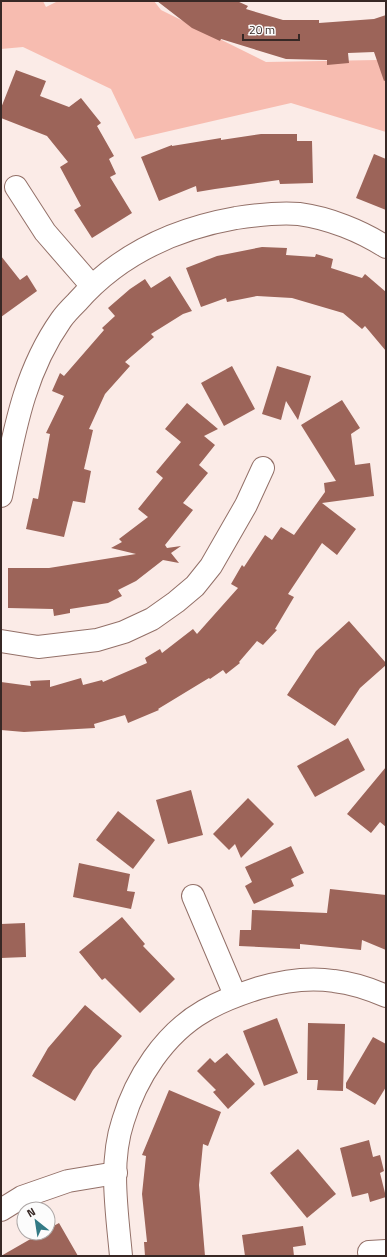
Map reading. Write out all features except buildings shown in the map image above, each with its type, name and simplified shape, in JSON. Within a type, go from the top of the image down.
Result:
[{"type":"street","points":[[16,187],[46,232],[91,285]]},
{"type":"street","points":[[1,496],[18,417],[28,384],[42,352],[61,320],[91,285],[122,261],[150,244],[184,230],[259,214],[298,214],[325,220],[356,232],[386,247]]},
{"type":"street","points":[[1,641],[38,648],[97,640],[124,632],[152,619],[195,586],[211,566],[246,505],[263,468]]},
{"type":"street","points":[[193,896],[235,995]]},
{"type":"street","points":[[121,1256],[117,1210],[116,1173],[117,1146],[122,1122],[133,1094],[146,1070],[165,1045],[184,1026],[203,1011],[235,995],[282,982],[334,980],[386,996]]},
{"type":"street","points":[[1,1210],[22,1197],[68,1181],[116,1173]]},
{"type":"shaded area","points":[[1,1],[43,1],[46,7],[58,1],[154,1],[161,10],[266,62],[377,60],[386,56],[386,132],[291,103],[135,139],[111,89],[23,47],[1,49]]}]
